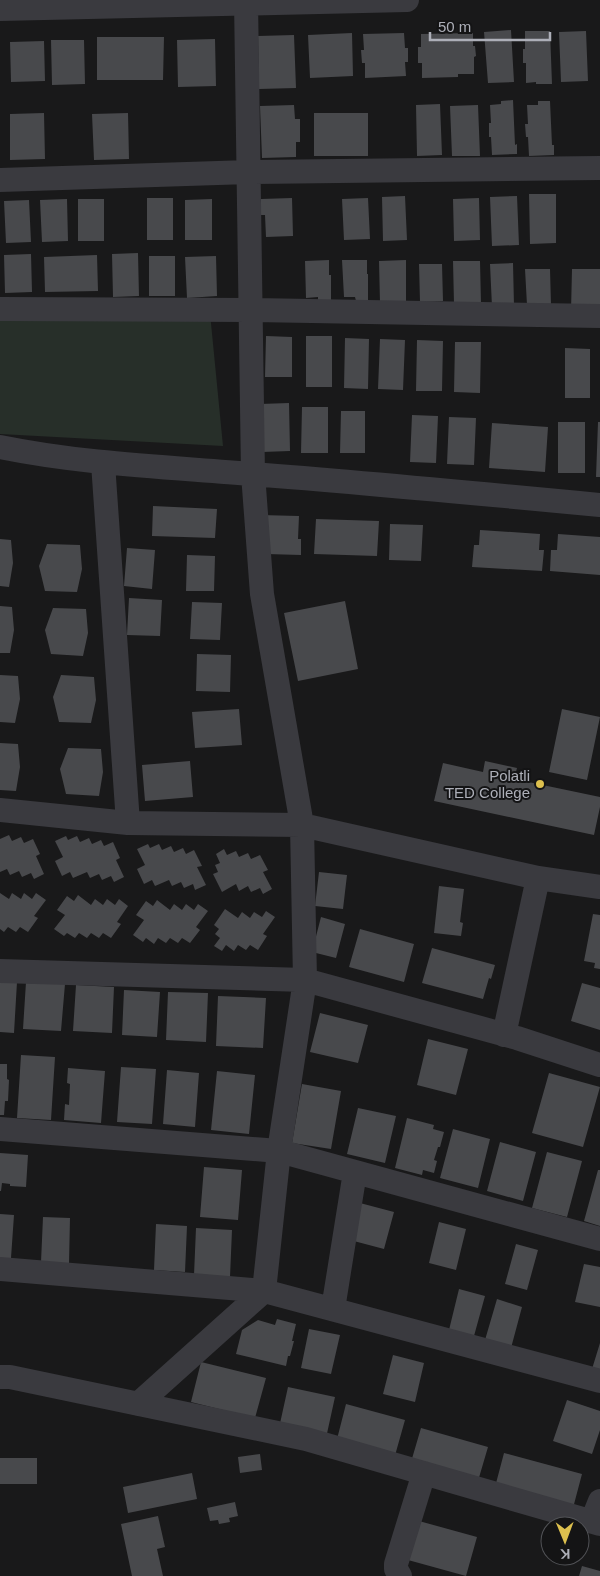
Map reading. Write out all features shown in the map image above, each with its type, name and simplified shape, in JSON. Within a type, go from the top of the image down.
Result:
[{"type":"street","points":[[0,9],[246,2],[406,0]]},
{"type":"street","points":[[138,1404],[264,1291],[279,1151],[305,980],[302,825],[262,594],[253,474],[246,2]]},
{"type":"street","points":[[0,180],[249,172],[600,168]]},
{"type":"street","points":[[0,309],[250,310],[600,316]]},
{"type":"street","points":[[0,447],[36,454],[103,462],[600,505]]},
{"type":"street","points":[[0,456],[36,454]]},
{"type":"street","points":[[103,462],[128,823]]},
{"type":"street","points":[[0,810],[128,823],[302,825],[538,878],[600,887]]},
{"type":"street","points":[[504,1035],[538,878]]},
{"type":"street","points":[[0,972],[305,980],[504,1035],[600,1065]]},
{"type":"street","points":[[0,1129],[279,1151],[600,1239]]},
{"type":"street","points":[[333,1309],[355,1172]]},
{"type":"street","points":[[0,1269],[264,1291],[600,1381]]},
{"type":"street","points":[[0,1377],[10,1377],[306,1439],[424,1473],[597,1515]]},
{"type":"street","points":[[400,1576],[396,1569],[396,1564],[424,1473]]},
{"type":"shaded area","points":[[210,313],[223,446],[0,434],[0,315]]},
{"type":"building","points":[[511,30],[514,82],[488,83],[484,32]]},
{"type":"building","points":[[525,31],[550,31],[552,84],[526,83],[526,63],[523,63]]},
{"type":"building","points":[[586,31],[588,81],[561,82],[559,32]]},
{"type":"building","points":[[352,33],[353,76],[310,78],[308,35]]},
{"type":"building","points":[[404,33],[405,48],[408,48],[408,62],[405,62],[406,76],[365,78],[365,63],[362,63],[361,50],[364,50],[363,34]]},
{"type":"building","points":[[473,33],[473,46],[475,46],[476,56],[474,57],[474,74],[458,74],[458,77],[422,78],[422,63],[418,63],[418,47],[421,47],[421,34]]},
{"type":"building","points":[[294,35],[296,88],[259,89],[258,36]]},
{"type":"building","points":[[97,37],[164,37],[163,80],[97,80]]},
{"type":"building","points":[[215,39],[216,86],[178,87],[177,40]]},
{"type":"building","points":[[51,40],[84,40],[85,84],[52,85]]},
{"type":"building","points":[[44,41],[45,81],[11,82],[10,42]]},
{"type":"building","points":[[513,100],[517,154],[492,155],[491,137],[489,137],[489,123],[491,123],[490,105],[501,104],[501,101]]},
{"type":"building","points":[[538,101],[550,101],[554,155],[529,156],[525,124],[528,124],[527,105],[538,105]]},
{"type":"building","points":[[440,104],[442,155],[417,156],[416,105]]},
{"type":"building","points":[[294,105],[295,119],[300,119],[300,142],[296,142],[296,157],[262,158],[260,106]]},
{"type":"building","points":[[478,105],[480,156],[452,156],[450,106]]},
{"type":"building","points":[[44,113],[45,159],[10,160],[10,114]]},
{"type":"building","points":[[128,113],[129,159],[94,160],[92,114]]},
{"type":"building","points":[[314,113],[368,113],[368,156],[314,156]]},
{"type":"building","points":[[529,194],[556,194],[556,243],[530,244]]},
{"type":"building","points":[[405,196],[407,240],[383,241],[382,197]]},
{"type":"building","points":[[517,196],[519,245],[492,246],[490,197]]},
{"type":"building","points":[[147,198],[173,198],[173,240],[147,240]]},
{"type":"building","points":[[292,198],[293,236],[266,237],[265,215],[261,215],[261,199]]},
{"type":"building","points":[[368,198],[370,239],[344,240],[342,199]]},
{"type":"building","points":[[479,198],[480,240],[454,241],[453,199]]},
{"type":"building","points":[[67,199],[68,241],[42,242],[40,200]]},
{"type":"building","points":[[78,199],[104,199],[104,241],[78,241]]},
{"type":"building","points":[[212,199],[212,240],[185,240],[185,200]]},
{"type":"building","points":[[29,200],[31,242],[6,243],[4,201]]},
{"type":"building","points":[[138,253],[139,296],[113,297],[112,254]]},
{"type":"building","points":[[31,254],[32,292],[5,293],[4,255]]},
{"type":"building","points":[[97,255],[98,291],[45,292],[44,257]]},
{"type":"building","points":[[149,256],[175,256],[175,296],[149,296]]},
{"type":"building","points":[[216,256],[217,296],[187,298],[185,257]]},
{"type":"building","points":[[329,260],[331,302],[318,302],[318,297],[306,298],[305,261]]},
{"type":"building","points":[[342,260],[367,260],[368,301],[356,301],[355,297],[344,297]]},
{"type":"building","points":[[406,260],[406,303],[380,303],[379,261]]},
{"type":"building","points":[[453,261],[480,261],[481,304],[454,304]]},
{"type":"building","points":[[513,263],[514,306],[492,307],[490,264]]},
{"type":"building","points":[[419,264],[442,264],[443,301],[420,302]]},
{"type":"building","points":[[525,269],[550,269],[551,305],[527,305]]},
{"type":"building","points":[[572,269],[600,269],[600,311],[571,311]]},
{"type":"building","points":[[266,336],[292,337],[292,377],[265,377]]},
{"type":"building","points":[[306,336],[332,336],[332,387],[306,387]]},
{"type":"building","points":[[345,338],[369,339],[368,389],[344,388]]},
{"type":"building","points":[[380,339],[405,340],[403,390],[378,389]]},
{"type":"building","points":[[417,340],[443,341],[442,391],[416,391]]},
{"type":"building","points":[[455,342],[481,342],[480,393],[454,392]]},
{"type":"building","points":[[565,348],[590,349],[590,398],[565,398]]},
{"type":"building","points":[[289,403],[290,451],[262,452],[260,404]]},
{"type":"building","points":[[302,407],[328,407],[328,453],[301,453]]},
{"type":"building","points":[[341,411],[365,411],[365,453],[340,453]]},
{"type":"building","points":[[412,415],[438,416],[436,463],[410,462]]},
{"type":"building","points":[[449,417],[476,418],[474,465],[447,464]]},
{"type":"building","points":[[558,422],[585,422],[585,473],[558,473]]},
{"type":"building","points":[[598,422],[600,422],[600,477],[596,477]]},
{"type":"building","points":[[492,423],[548,427],[545,472],[489,468]]},
{"type":"building","points":[[153,506],[217,509],[215,538],[152,536]]},
{"type":"building","points":[[260,515],[299,516],[298,539],[301,539],[301,555],[266,554]]},
{"type":"building","points":[[316,519],[379,521],[377,556],[314,554]]},
{"type":"building","points":[[390,524],[423,525],[421,561],[389,560]]},
{"type":"building","points":[[480,530],[540,534],[539,550],[544,550],[542,571],[472,567],[474,545],[479,545]]},
{"type":"building","points":[[558,534],[600,537],[600,575],[550,571],[551,550],[557,550]]},
{"type":"building","points":[[0,539],[11,540],[13,563],[9,587],[0,586]]},
{"type":"building","points":[[47,544],[80,545],[82,569],[77,592],[45,591],[39,566]]},
{"type":"building","points":[[127,548],[155,550],[152,589],[124,586]]},
{"type":"building","points":[[187,555],[215,556],[214,591],[186,591]]},
{"type":"building","points":[[129,598],[162,600],[160,636],[127,635]]},
{"type":"building","points":[[345,601],[358,669],[298,681],[284,613]]},
{"type":"building","points":[[192,602],[222,603],[220,640],[190,639]]},
{"type":"building","points":[[0,606],[12,607],[14,630],[10,653],[0,653]]},
{"type":"building","points":[[53,608],[86,609],[88,633],[83,656],[51,654],[45,630]]},
{"type":"building","points":[[197,654],[231,655],[230,692],[196,691]]},
{"type":"building","points":[[0,675],[18,676],[20,699],[15,723],[0,722]]},
{"type":"building","points":[[61,675],[94,677],[96,700],[91,723],[59,722],[53,697]]},
{"type":"building","points":[[239,709],[242,745],[195,748],[192,712]]},
{"type":"building","points":[[562,709],[600,717],[587,780],[549,772]]},
{"type":"building","points":[[0,743],[18,744],[20,767],[16,791],[0,790]]},
{"type":"building","points":[[68,748],[101,749],[103,772],[99,796],[66,794],[60,769]]},
{"type":"building","points":[[190,761],[193,797],[145,801],[142,765]]},
{"type":"building","points":[[485,761],[517,768],[514,779],[600,797],[600,807],[594,835],[434,801],[443,763],[483,772]]},
{"type":"building","points":[[9,835],[12,841],[21,837],[24,843],[33,839],[40,854],[36,856],[44,874],[34,879],[31,873],[22,877],[19,871],[10,875],[7,869],[0,872],[0,839]]},
{"type":"building","points":[[66,836],[68,840],[77,836],[80,842],[89,838],[92,844],[101,840],[104,846],[113,842],[120,858],[116,860],[124,877],[114,882],[111,876],[102,880],[99,874],[90,878],[87,872],[73,878],[70,872],[62,876],[55,861],[63,857],[55,841]]},
{"type":"building","points":[[148,844],[150,848],[159,844],[162,850],[171,846],[174,852],[183,848],[186,854],[194,850],[202,866],[197,867],[206,885],[195,890],[193,884],[184,888],[181,882],[172,886],[169,880],[155,886],[152,880],[144,884],[137,869],[145,865],[137,849]]},
{"type":"building","points":[[224,849],[227,855],[236,851],[239,857],[248,853],[251,859],[260,855],[268,870],[263,872],[272,889],[263,894],[260,888],[251,892],[248,886],[239,891],[236,884],[222,892],[213,874],[218,872],[215,865],[220,863],[216,854]]},
{"type":"building","points":[[319,872],[347,875],[343,909],[315,906]]},
{"type":"building","points":[[439,886],[464,889],[460,922],[463,923],[461,936],[434,933]]},
{"type":"building","points":[[0,893],[9,899],[12,893],[21,899],[24,893],[32,899],[36,893],[46,900],[34,916],[38,918],[28,932],[20,927],[16,932],[8,927],[4,932],[0,929]]},
{"type":"building","points":[[78,895],[91,905],[95,899],[103,905],[107,899],[115,905],[119,899],[128,906],[117,922],[121,924],[111,938],[103,933],[99,938],[91,933],[87,938],[79,933],[75,938],[67,933],[64,936],[54,929],[65,915],[57,910],[67,896],[74,901]]},
{"type":"building","points":[[157,900],[170,910],[174,904],[182,910],[186,904],[194,910],[198,904],[208,911],[196,927],[200,930],[190,943],[182,938],[178,943],[170,938],[166,943],[158,938],[154,944],[146,938],[143,942],[133,935],[144,920],[136,915],[146,901],[153,906]]},
{"type":"building","points":[[225,909],[238,918],[242,912],[250,918],[254,912],[262,917],[266,911],[275,917],[263,934],[267,936],[258,950],[250,945],[246,950],[238,945],[234,951],[226,945],[222,951],[214,946],[220,938],[215,934],[219,929],[214,925]]},
{"type":"building","points":[[593,914],[600,915],[600,969],[594,968],[595,963],[584,961]]},
{"type":"building","points":[[321,917],[345,924],[336,958],[312,952]]},
{"type":"building","points":[[360,929],[414,944],[404,982],[349,967]]},
{"type":"building","points":[[432,948],[495,965],[483,999],[422,983]]},
{"type":"building","points":[[0,981],[17,982],[14,1033],[0,1032]]},
{"type":"building","points":[[26,982],[65,984],[61,1031],[23,1029]]},
{"type":"building","points":[[582,983],[600,988],[600,1030],[571,1021]]},
{"type":"building","points":[[76,985],[114,987],[112,1033],[73,1031]]},
{"type":"building","points":[[124,990],[160,992],[157,1037],[122,1035]]},
{"type":"building","points":[[168,992],[208,993],[206,1042],[166,1040]]},
{"type":"building","points":[[218,996],[266,998],[263,1048],[216,1046]]},
{"type":"building","points":[[320,1013],[368,1025],[358,1063],[310,1052]]},
{"type":"building","points":[[428,1039],[468,1049],[456,1095],[417,1085]]},
{"type":"building","points":[[21,1055],[55,1057],[51,1120],[17,1118]]},
{"type":"building","points":[[0,1064],[7,1064],[7,1079],[9,1080],[8,1101],[5,1101],[4,1115],[0,1115]]},
{"type":"building","points":[[121,1067],[156,1069],[152,1124],[117,1122]]},
{"type":"building","points":[[68,1068],[105,1071],[101,1123],[64,1120],[65,1104],[69,1105],[70,1084],[67,1083]]},
{"type":"building","points":[[167,1070],[199,1073],[195,1127],[163,1124]]},
{"type":"building","points":[[217,1071],[255,1075],[249,1134],[211,1130]]},
{"type":"building","points":[[549,1073],[600,1087],[583,1147],[532,1133]]},
{"type":"building","points":[[302,1084],[341,1091],[331,1149],[292,1143]]},
{"type":"building","points":[[358,1108],[396,1116],[385,1163],[347,1154]]},
{"type":"building","points":[[407,1118],[434,1125],[433,1129],[444,1132],[434,1160],[437,1161],[434,1173],[423,1170],[422,1175],[395,1168]]},
{"type":"building","points":[[453,1129],[490,1139],[478,1188],[440,1178]]},
{"type":"building","points":[[500,1142],[536,1152],[523,1201],[487,1191]]},
{"type":"building","points":[[547,1152],[582,1161],[567,1217],[532,1208]]},
{"type":"building","points":[[0,1153],[28,1155],[26,1187],[10,1186],[10,1184],[2,1183],[0,1191]]},
{"type":"building","points":[[204,1167],[242,1170],[238,1220],[200,1217]]},
{"type":"building","points":[[598,1170],[600,1170],[600,1226],[584,1221]]},
{"type":"building","points":[[360,1203],[394,1212],[384,1249],[350,1240]]},
{"type":"building","points":[[0,1214],[14,1215],[11,1258],[0,1258]]},
{"type":"building","points":[[43,1217],[70,1218],[69,1264],[41,1262]]},
{"type":"building","points":[[439,1222],[466,1229],[456,1270],[429,1263]]},
{"type":"building","points":[[156,1224],[187,1226],[185,1272],[154,1270]]},
{"type":"building","points":[[196,1228],[232,1230],[230,1277],[194,1275]]},
{"type":"building","points":[[516,1244],[538,1250],[527,1290],[505,1284]]},
{"type":"building","points":[[584,1264],[600,1267],[600,1307],[575,1302]]},
{"type":"building","points":[[459,1289],[485,1296],[474,1336],[449,1330]]},
{"type":"building","points":[[497,1299],[522,1307],[511,1348],[485,1340]]},
{"type":"building","points":[[277,1319],[296,1324],[292,1341],[294,1341],[286,1366],[236,1354],[242,1330],[258,1320],[275,1325]]},
{"type":"building","points":[[309,1329],[340,1335],[331,1374],[301,1368]]},
{"type":"building","points":[[600,1343],[600,1371],[592,1369]]},
{"type":"building","points":[[393,1355],[424,1363],[415,1402],[383,1394]]},
{"type":"building","points":[[201,1362],[266,1378],[255,1418],[191,1402]]},
{"type":"building","points":[[288,1387],[335,1397],[326,1438],[279,1428]]},
{"type":"building","points":[[567,1400],[600,1411],[600,1430],[592,1454],[553,1441]]},
{"type":"building","points":[[346,1404],[405,1420],[394,1459],[336,1443]]},
{"type":"building","points":[[421,1428],[488,1447],[478,1481],[411,1462]]},
{"type":"building","points":[[504,1453],[582,1474],[573,1508],[495,1487]]},
{"type":"building","points":[[260,1454],[262,1470],[240,1473],[238,1457]]},
{"type":"building","points":[[0,1458],[37,1458],[37,1484],[0,1484]]},
{"type":"building","points":[[192,1473],[197,1499],[128,1513],[123,1487]]},
{"type":"building","points":[[235,1502],[238,1516],[229,1518],[230,1522],[219,1524],[218,1520],[210,1521],[207,1508]]},
{"type":"building","points":[[158,1516],[165,1547],[157,1549],[163,1576],[132,1576],[121,1524]]},
{"type":"building","points":[[419,1521],[477,1537],[466,1576],[408,1560]]},
{"type":"building","points":[[582,1566],[600,1571],[600,1576],[579,1576]]},
{"type":"place","name":"Polatli TED College","points":[[540,784]]}]
